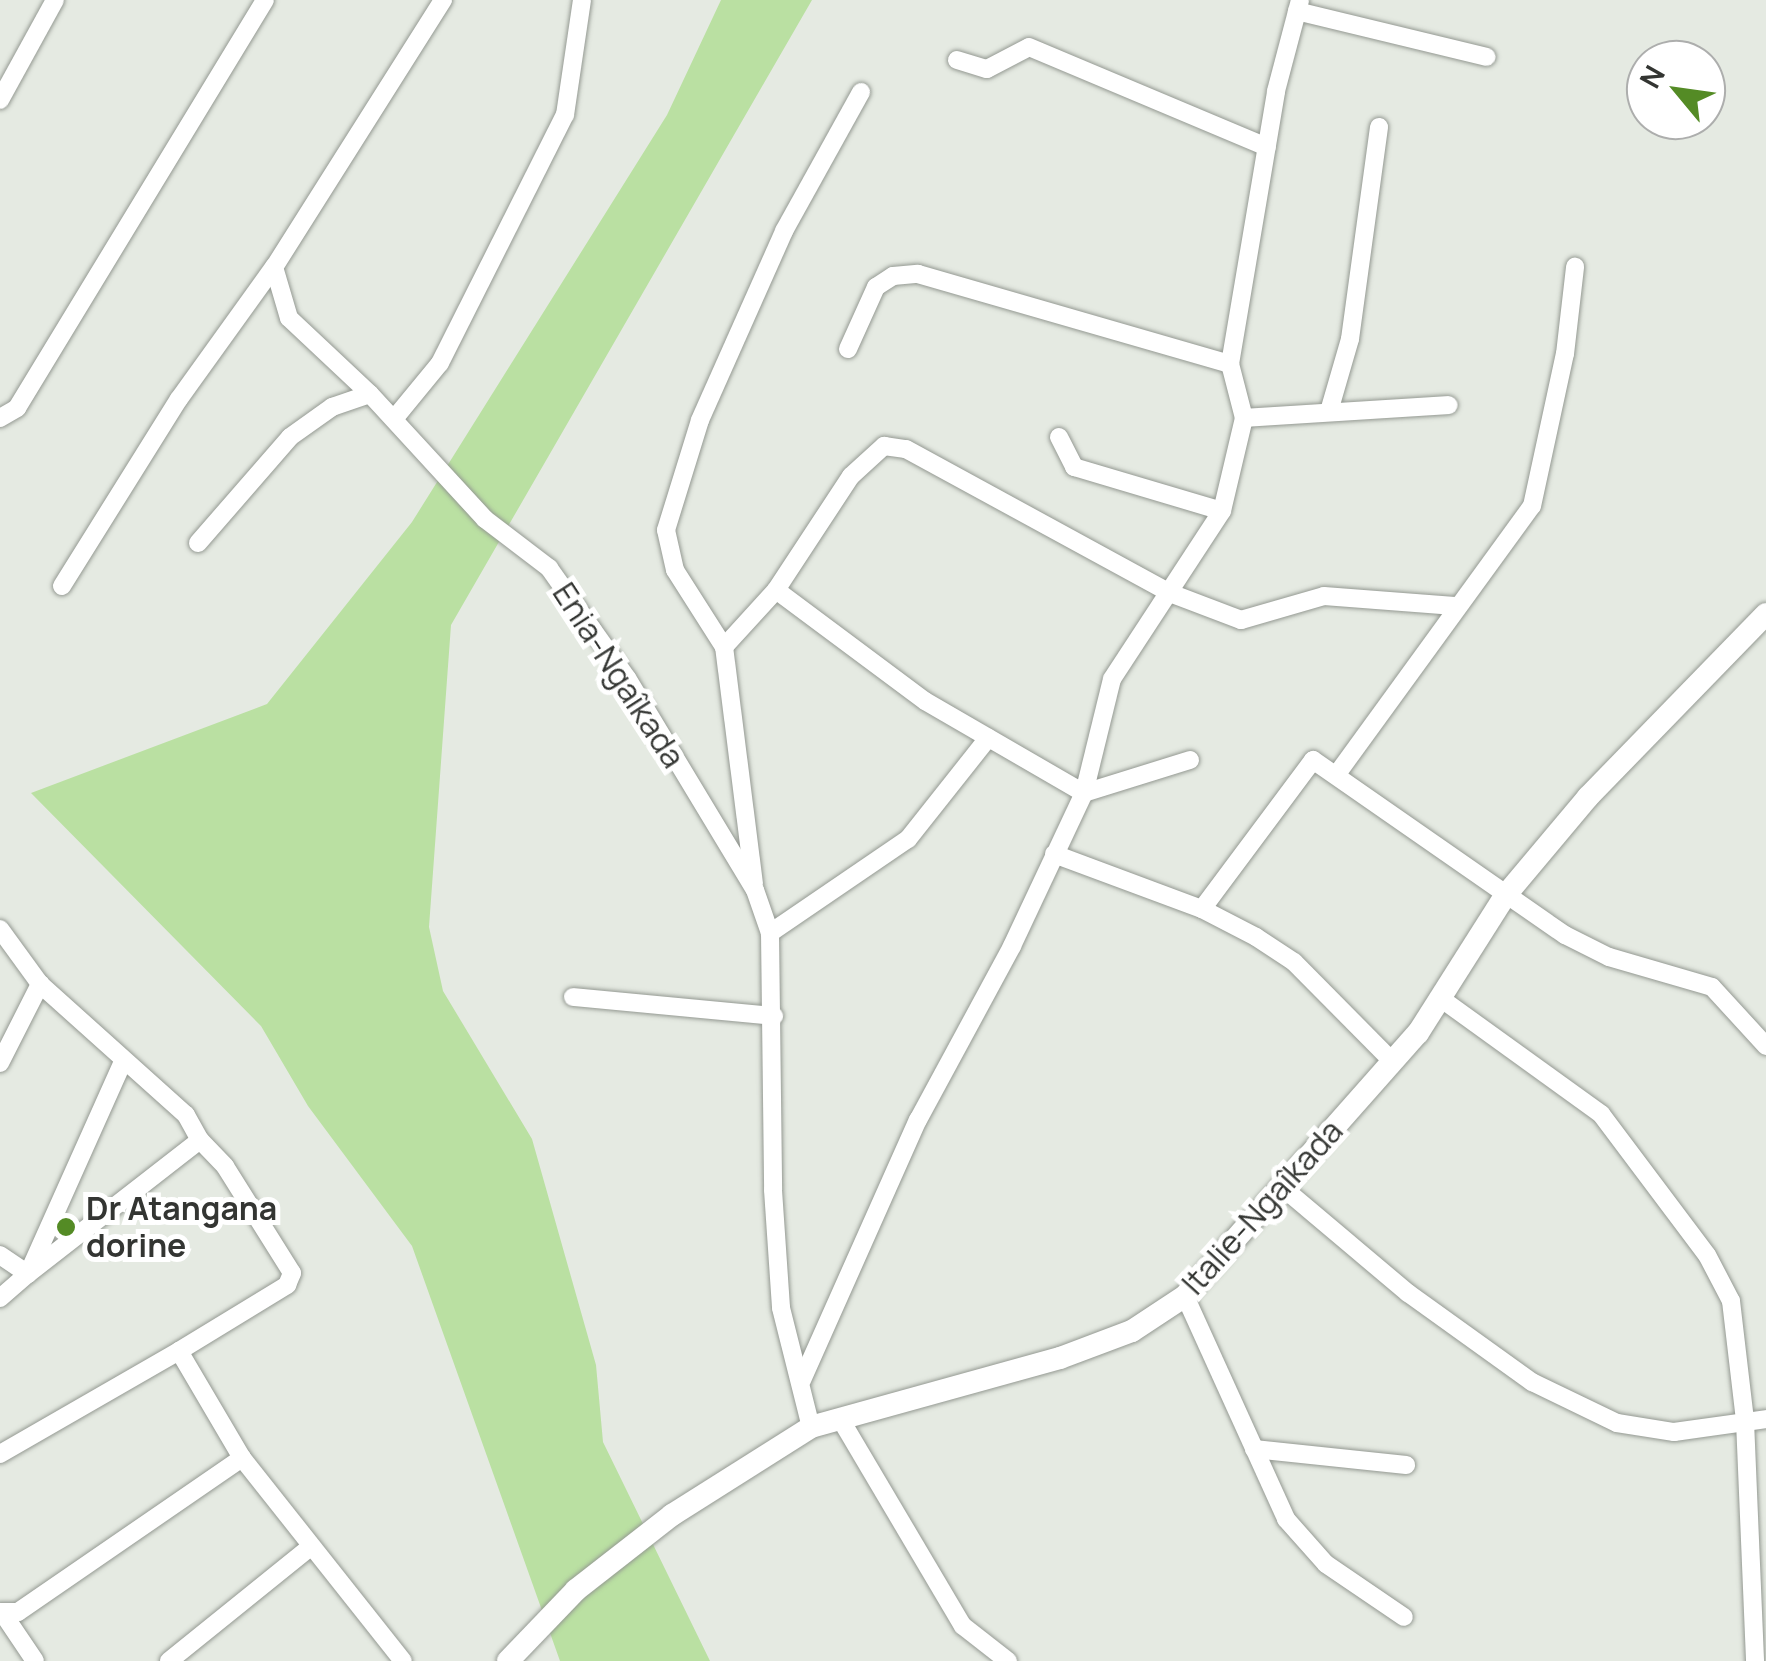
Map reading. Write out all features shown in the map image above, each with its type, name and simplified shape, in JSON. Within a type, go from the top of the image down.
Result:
[{"type":"street","points":[[0,100],[55,0]]},
{"type":"street","points":[[0,418],[18,408],[265,0]]},
{"type":"street","points":[[62,586],[179,398],[274,267],[443,0]]},
{"type":"street","points":[[394,419],[440,362],[565,115],[582,0]]},
{"type":"street","points":[[802,1380],[918,1120],[1084,793],[1112,679],[1222,511],[1244,418],[1230,364],[1267,147],[1299,5],[1487,57]]},
{"type":"street","points":[[957,60],[987,69],[1030,47],[1267,147]]},
{"type":"street","points":[[755,890],[724,647],[674,570],[666,530],[670,500],[784,231],[861,92]]},
{"type":"street","points":[[1330,408],[1350,339],[1378,128]]},
{"type":"street","name":"Enia-Ngaîkada","points":[[274,267],[289,318],[370,394],[485,519],[549,568],[627,678],[755,890],[770,933],[774,1016],[772,1190],[781,1308],[811,1428]]},
{"type":"street","points":[[1337,774],[1455,606],[1532,506],[1565,354],[1575,267]]},
{"type":"street","points":[[848,349],[876,288],[893,276],[918,274],[1230,364]]},
{"type":"street","points":[[198,544],[290,438],[332,407],[370,394]]},
{"type":"street","points":[[1244,418],[1330,408],[1449,405]]},
{"type":"street","points":[[1059,437],[1074,468],[1222,511]]},
{"type":"street","points":[[724,647],[776,590],[851,476],[884,446],[906,450],[1170,593],[1241,620],[1324,596],[1455,606]]},
{"type":"street","points":[[776,590],[925,701],[1084,793],[1190,760]]},
{"type":"street","name":"Italie-Ngaîkada","points":[[508,1661],[576,1590],[672,1514],[811,1428],[1078,1351],[1132,1331],[1185,1296],[1443,1000],[1505,896],[1588,797],[1766,614]]},
{"type":"street","points":[[770,933],[908,840],[988,738]]},
{"type":"street","points":[[1202,910],[1313,760],[1505,896],[1609,957],[1712,987],[1766,1046]]},
{"type":"street","points":[[1054,854],[1202,910],[1294,962],[1390,1060]]},
{"type":"street","points":[[0,929],[40,984],[186,1115],[200,1140],[225,1166],[292,1273],[286,1285],[0,1454]]},
{"type":"street","points":[[0,1063],[40,984]]},
{"type":"street","points":[[572,997],[774,1016]]},
{"type":"street","points":[[1443,1000],[1601,1114],[1707,1255],[1731,1301],[1746,1422],[1754,1661]]},
{"type":"street","points":[[28,1274],[123,1062]]},
{"type":"street","points":[[0,1298],[200,1140]]},
{"type":"street","points":[[1282,1187],[1408,1293],[1532,1382],[1617,1423],[1674,1432],[1766,1418]]},
{"type":"street","points":[[0,1256],[28,1274]]},
{"type":"street","points":[[1185,1296],[1286,1519],[1316,1553],[1404,1617]]},
{"type":"street","points":[[179,1351],[242,1458],[309,1548],[404,1661]]},
{"type":"street","points":[[841,1420],[962,1626],[1008,1661]]},
{"type":"street","points":[[1254,1450],[1406,1465]]},
{"type":"street","points":[[35,1661],[2,1614],[18,1612],[242,1458]]},
{"type":"street","points":[[169,1661],[309,1548]]},
{"type":"green space","points":[[721,0],[812,0],[451,625],[429,927],[443,991],[532,1139],[596,1365],[603,1442],[710,1661],[560,1661],[412,1246],[308,1106],[261,1026],[31,793],[267,704],[412,522],[667,115]]},
{"type":"place","name":"Dr Atangana dorine","points":[[66,1227]]}]
